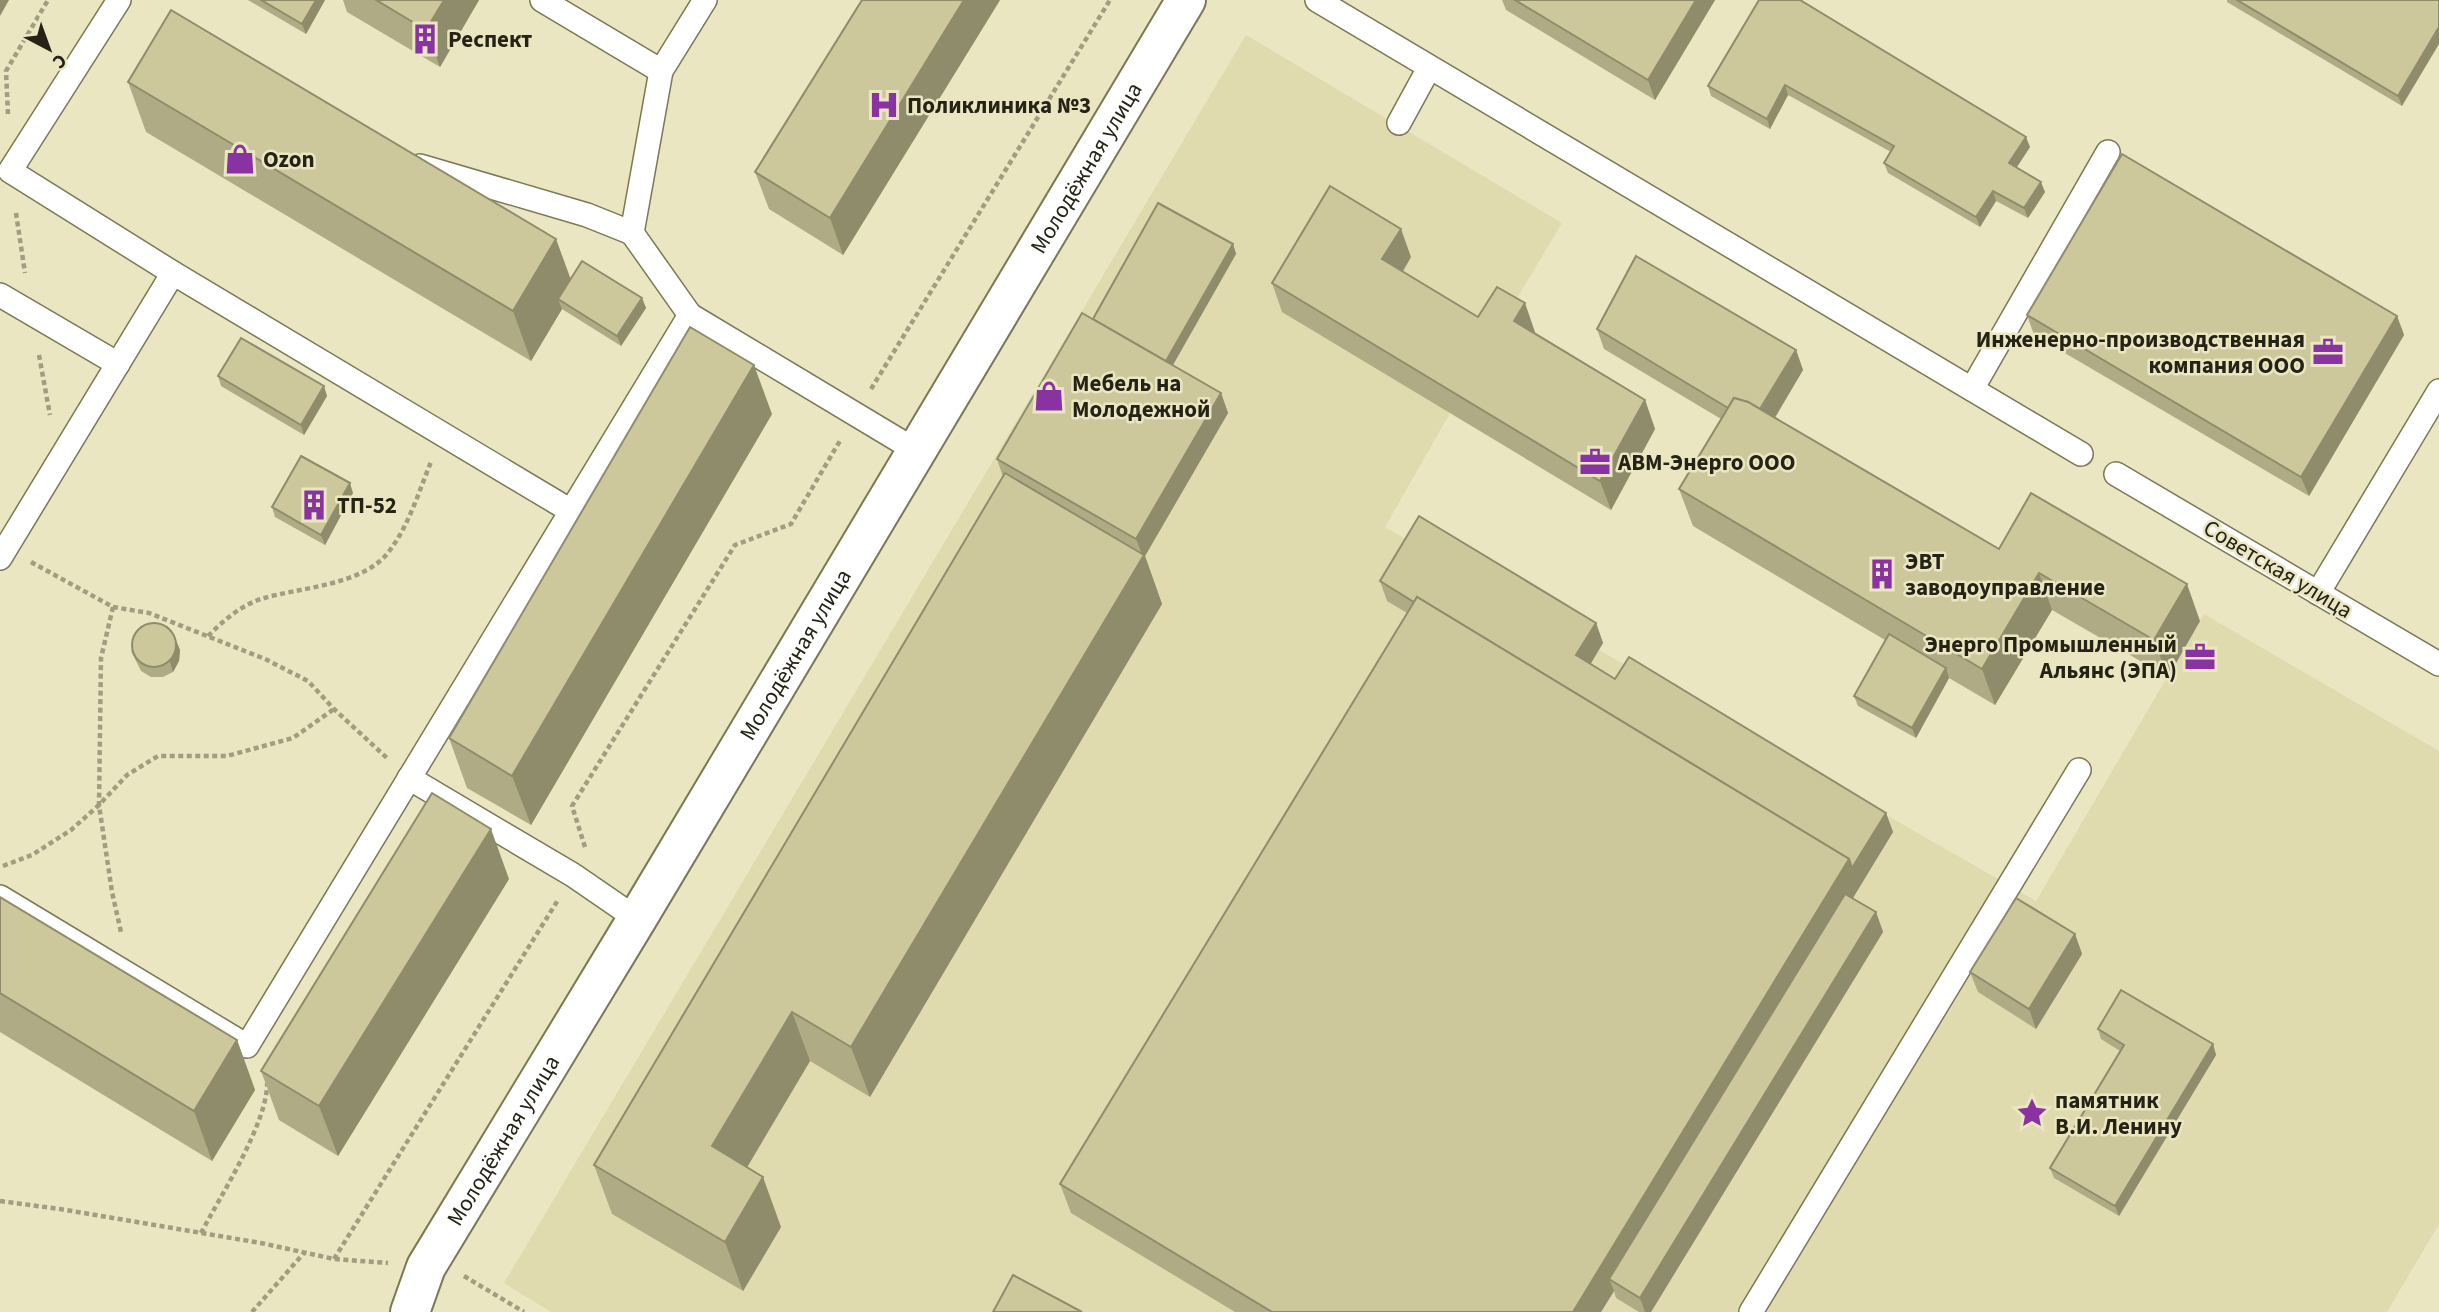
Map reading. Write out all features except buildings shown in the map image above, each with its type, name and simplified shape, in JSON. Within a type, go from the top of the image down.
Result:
[{"type":"street","name":"Молодёжная улица","points":[[410,1312],[426,1267],[1186,0]]},
{"type":"lane","points":[[119,0],[10,171],[173,273],[571,511]]},
{"type":"lane","points":[[542,0],[661,71]]},
{"type":"lane","points":[[632,233],[661,71],[705,0]]},
{"type":"lane","points":[[1317,0],[2081,454]]},
{"type":"lane","points":[[1399,123],[1429,68]]},
{"type":"lane","points":[[1972,388],[2108,152]]},
{"type":"lane","points":[[401,155],[424,168],[587,215],[632,233],[690,314],[915,450]]},
{"type":"lane","points":[[3,553],[173,273]]},
{"type":"lane","points":[[0,295],[118,364]]},
{"type":"lane","points":[[0,897],[247,1046],[690,314]]},
{"type":"lane","points":[[2319,593],[2439,391]]},
{"type":"lane","name":"Советская улица","points":[[2116,474],[2439,664]]},
{"type":"lane","points":[[1751,1312],[2079,770]]},
{"type":"lane","points":[[409,778],[573,875],[637,919]]},
{"type":"path","points":[[48,0],[6,71],[10,171],[59,462]]},
{"type":"path","points":[[0,1201],[201,1233],[334,1259],[587,850],[572,806],[735,545],[791,524],[1110,0]]},
{"type":"path","points":[[208,636],[226,618],[259,600],[340,580],[368,570],[389,553],[443,435]]},
{"type":"path","points":[[3,553],[113,607],[149,612],[265,659],[308,681],[334,709],[409,778]]},
{"type":"path","points":[[113,607],[101,658],[99,804],[121,930],[138,980]]},
{"type":"path","points":[[0,867],[32,855],[71,830],[127,775],[158,756],[227,757],[293,738],[334,709]]},
{"type":"path","points":[[201,1233],[252,1135],[265,1102],[267,1085],[262,1068],[247,1046]]},
{"type":"path","points":[[252,1312],[305,1252]]},
{"type":"shaded area","points":[[1246,35],[1562,223],[1385,527],[2036,901],[2204,614],[2439,751],[2439,1224],[2387,1312],[551,1312],[504,1283]]},
{"type":"place","name":"Респект","points":[[425,39]]},
{"type":"place","name":"Поликлиника №3","points":[[884,105]]},
{"type":"place","name":"Ozon","points":[[240,159]]},
{"type":"place","name":"Инженерно-производственная компания ООО","points":[[2328,352]]},
{"type":"place","name":"Мебель на Молодежной","points":[[1049,396]]},
{"type":"place","name":"АВМ-Энерго ООО","points":[[1595,462]]},
{"type":"place","name":"ТП-52","points":[[314,505]]},
{"type":"place","name":"ЭВТ заводоуправление","points":[[1882,574]]},
{"type":"place","name":"Энерго Промышленный Альянс (ЭПА)","points":[[2200,657]]},
{"type":"place","name":"памятник В.И. Ленину","points":[[2032,1113]]}]
